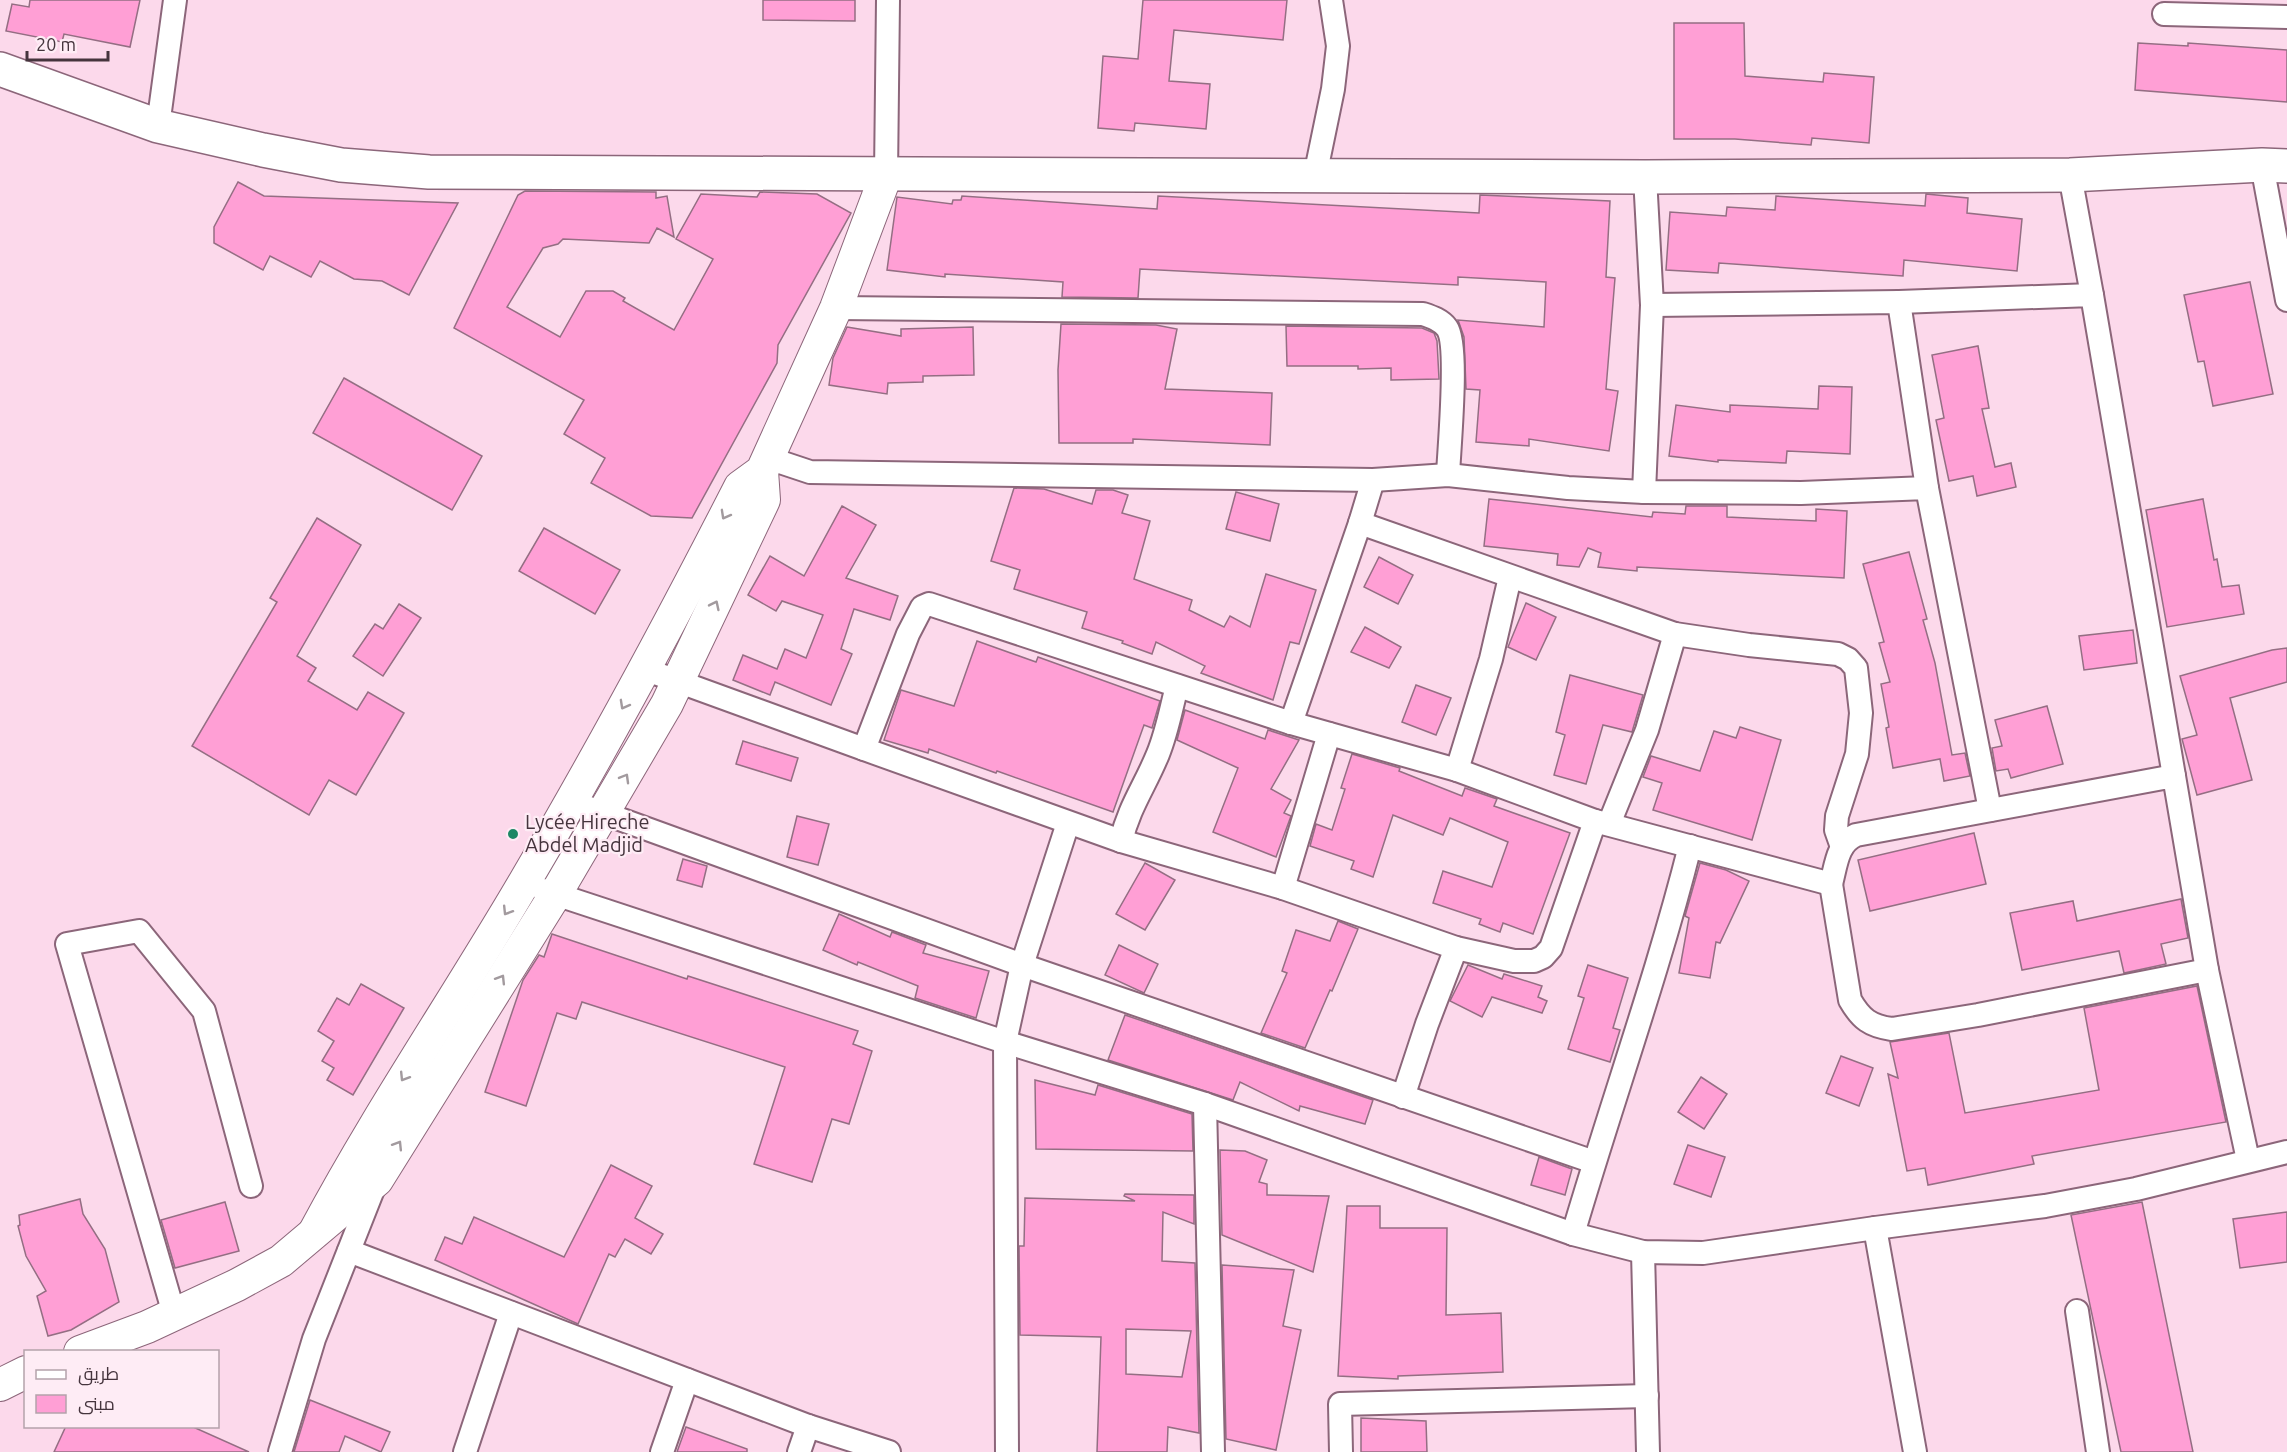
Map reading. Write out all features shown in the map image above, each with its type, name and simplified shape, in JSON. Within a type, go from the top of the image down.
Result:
[{"type":"main road","points":[[0,69],[158,126],[340,165],[418,171],[1645,177],[2070,175],[2275,166]]},
{"type":"street","points":[[158,126],[175,0]]},
{"type":"street","points":[[280,1452],[314,1339],[377,1180],[555,895],[667,704],[764,500],[765,464],[836,308],[886,175],[888,0]]},
{"type":"street","points":[[1315,176],[1333,89],[1338,46],[1331,0]]},
{"type":"street","points":[[2164,14],[2287,17]]},
{"type":"street","points":[[2275,166],[2287,300]]},
{"type":"street","points":[[2070,175],[2206,970],[2248,1160]]},
{"type":"street","points":[[1644,492],[1652,305],[1645,177]]},
{"type":"street","points":[[1652,305],[1899,303],[2092,295]]},
{"type":"street","points":[[1899,303],[1927,488],[1990,810]]},
{"type":"street","points":[[836,308],[1424,314],[1438,320],[1448,330],[1453,352],[1448,476]]},
{"type":"street","points":[[765,464],[810,472],[1373,480],[1448,476],[1568,488],[1644,492],[1801,493],[1927,488]]},
{"type":"street","points":[[315,1231],[351,1164],[525,882],[644,669],[740,487],[765,464]]},
{"type":"street","points":[[1291,723],[1373,480]]},
{"type":"street","points":[[1360,523],[1675,634],[1749,645],[1838,654],[1848,660],[1856,668],[1861,713],[1857,754],[1837,816],[1836,830],[1842,847]]},
{"type":"street","points":[[1457,770],[1491,659],[1510,576]]},
{"type":"street","points":[[864,748],[908,634],[921,607],[928,604],[1291,723],[1457,770],[1602,823],[1832,884]]},
{"type":"street","points":[[644,669],[1121,841],[1283,888],[1456,948],[1514,961],[1534,961],[1543,957],[1551,948],[1602,823],[1647,730],[1675,634]]},
{"type":"street","points":[[1121,841],[1126,819],[1164,737],[1177,686]]},
{"type":"street","points":[[1283,888],[1329,734]]},
{"type":"street","points":[[2174,776],[1856,835],[1847,839],[1842,847],[1832,884],[1850,1000],[1858,1014],[1871,1023],[1892,1029],[1978,1015],[2206,970]]},
{"type":"street","points":[[570,801],[603,815],[1022,965],[1594,1162]]},
{"type":"street","points":[[1007,1452],[1005,1042],[1022,965],[1068,823]]},
{"type":"street","points":[[1573,1234],[1668,932],[1690,846]]},
{"type":"street","points":[[525,882],[555,895],[1005,1042],[1204,1104],[1573,1234],[1643,1252],[1702,1254],[2045,1206],[2136,1189],[2287,1152]]},
{"type":"street","points":[[174,1314],[67,944],[139,931],[204,1011],[251,1186]]},
{"type":"street","points":[[1403,1096],[1456,948]]},
{"type":"street","points":[[1204,1104],[1214,1452]]},
{"type":"street","points":[[85,1350],[174,1314],[237,1285],[281,1260],[377,1180]]},
{"type":"street","points":[[1875,1228],[1915,1452]]},
{"type":"street","points":[[349,1251],[808,1426],[889,1452]]},
{"type":"street","points":[[1643,1252],[1648,1452]]},
{"type":"street","points":[[2077,1311],[2098,1452]]},
{"type":"street","points":[[465,1452],[512,1313]]},
{"type":"street","points":[[662,1452],[687,1380]]},
{"type":"street","points":[[1341,1452],[1340,1404],[1647,1396]]},
{"type":"street","points":[[799,1452],[808,1426]]},
{"type":"building","points":[[30,0],[140,0],[130,47],[64,34],[62,42],[6,31],[12,4],[29,7]]},
{"type":"building","points":[[763,0],[855,0],[855,21],[763,20]]},
{"type":"building","points":[[1143,0],[1287,0],[1283,40],[1174,30],[1169,81],[1210,84],[1206,129],[1135,123],[1134,131],[1098,128],[1103,56],[1138,59]]},
{"type":"building","points":[[1674,23],[1744,23],[1745,76],[1823,82],[1824,73],[1874,77],[1869,143],[1812,138],[1811,145],[1735,139],[1674,139]]},
{"type":"building","points":[[2138,43],[2188,46],[2188,43],[2287,50],[2287,102],[2135,90]]},
{"type":"building","points":[[238,182],[264,196],[458,203],[409,295],[382,281],[354,279],[320,261],[311,277],[270,256],[263,270],[214,243],[214,227]]},
{"type":"building","points":[[525,191],[656,192],[656,198],[667,196],[674,237],[657,228],[649,243],[563,239],[558,244],[543,248],[507,307],[560,337],[586,291],[613,291],[625,298],[623,301],[674,330],[713,259],[676,239],[701,194],[757,197],[760,192],[817,194],[851,213],[778,345],[777,363],[692,518],[651,516],[591,483],[605,458],[564,434],[584,400],[454,328],[518,195]]},
{"type":"building","points":[[1926,194],[1968,198],[1967,213],[2022,219],[2017,271],[1904,260],[1903,276],[1719,263],[1718,273],[1666,270],[1670,212],[1726,216],[1727,207],[1775,210],[1776,196],[1925,206]]},
{"type":"building","points":[[1480,195],[1610,201],[1606,277],[1615,278],[1606,389],[1618,391],[1609,451],[1529,439],[1529,446],[1476,442],[1480,390],[1466,389],[1464,337],[1458,320],[1544,327],[1546,282],[1458,277],[1458,285],[1140,269],[1138,298],[1062,297],[1063,282],[945,274],[945,277],[887,270],[897,197],[952,204],[953,200],[961,200],[962,196],[1157,209],[1158,196],[1479,213]]},
{"type":"building","points":[[2250,282],[2273,394],[2213,406],[2204,361],[2198,362],[2184,295]]},
{"type":"building","points":[[1061,324],[1156,325],[1177,329],[1165,389],[1272,393],[1270,445],[1133,439],[1133,443],[1059,443],[1058,370]]},
{"type":"building","points":[[1286,326],[1422,328],[1434,333],[1437,341],[1439,379],[1391,380],[1391,368],[1287,366]]},
{"type":"building","points":[[847,327],[901,336],[901,329],[973,327],[974,375],[923,376],[923,382],[888,383],[887,394],[829,385],[833,358]]},
{"type":"building","points":[[1978,346],[1989,408],[1982,409],[1995,467],[2011,463],[2016,487],[1977,496],[1973,476],[1949,481],[1936,420],[1944,418],[1932,355]]},
{"type":"building","points":[[344,378],[482,456],[452,510],[313,433]]},
{"type":"building","points":[[1819,386],[1852,387],[1850,454],[1787,451],[1786,463],[1718,460],[1718,462],[1669,456],[1676,405],[1730,412],[1730,405],[1818,409]]},
{"type":"building","points":[[1014,488],[1044,489],[1092,504],[1096,490],[1113,490],[1128,495],[1122,513],[1150,521],[1134,579],[1192,600],[1189,610],[1224,627],[1230,616],[1250,627],[1266,574],[1316,590],[1299,644],[1290,642],[1273,700],[1201,673],[1205,666],[1156,642],[1152,654],[1122,643],[1123,641],[1082,628],[1087,612],[1014,589],[1020,570],[991,561]]},
{"type":"building","points":[[1236,492],[1279,504],[1270,541],[1226,529]]},
{"type":"building","points":[[1489,499],[1652,517],[1653,512],[1685,514],[1686,506],[1727,506],[1727,517],[1816,521],[1816,509],[1847,511],[1844,578],[1637,567],[1637,571],[1598,567],[1601,553],[1588,548],[1579,567],[1557,565],[1558,554],[1484,546]]},
{"type":"building","points":[[2203,499],[2214,560],[2217,559],[2222,587],[2239,585],[2244,614],[2167,627],[2146,510]]},
{"type":"building","points":[[842,506],[876,525],[846,578],[898,596],[890,620],[854,609],[841,649],[852,654],[831,705],[775,682],[770,695],[733,680],[743,655],[777,669],[785,649],[806,658],[823,615],[782,601],[776,611],[748,595],[770,556],[804,576]]},
{"type":"building","points":[[317,518],[361,545],[297,656],[316,668],[308,681],[357,710],[368,692],[404,713],[356,795],[329,780],[309,815],[192,746],[277,602],[270,598]]},
{"type":"building","points":[[544,528],[620,570],[595,614],[519,571]]},
{"type":"building","points":[[1909,552],[1927,619],[1923,620],[1935,663],[1952,755],[1965,753],[1970,776],[1944,781],[1940,759],[1893,768],[1886,728],[1889,727],[1881,684],[1890,682],[1879,643],[1884,642],[1863,564]]},
{"type":"building","points":[[1379,557],[1413,575],[1398,604],[1364,587]]},
{"type":"building","points":[[1526,603],[1556,617],[1536,660],[1508,647]]},
{"type":"building","points":[[399,604],[421,618],[383,676],[353,656],[375,624],[383,629]]},
{"type":"building","points":[[1365,627],[1401,647],[1389,668],[1351,652]]},
{"type":"building","points":[[2133,630],[2137,663],[2084,670],[2079,636]]},
{"type":"building","points":[[977,641],[1036,662],[1038,657],[1160,701],[1152,728],[1144,725],[1113,812],[929,749],[928,753],[884,740],[901,690],[954,706]]},
{"type":"building","points":[[2287,648],[2287,682],[2230,698],[2252,780],[2197,795],[2182,739],[2197,735],[2180,676],[2272,650]]},
{"type":"building","points":[[1570,675],[1643,695],[1632,732],[1603,725],[1586,784],[1554,775],[1565,735],[1556,732]]},
{"type":"building","points":[[1416,685],[1451,698],[1436,735],[1402,722]]},
{"type":"building","points":[[2047,706],[2063,764],[2011,778],[2008,769],[1996,771],[1992,748],[2002,746],[1995,720]]},
{"type":"building","points":[[1185,710],[1265,739],[1268,730],[1299,740],[1271,789],[1291,800],[1284,813],[1291,816],[1276,857],[1213,832],[1238,768],[1177,740]]},
{"type":"building","points":[[1740,727],[1781,740],[1752,840],[1653,810],[1662,783],[1643,777],[1651,756],[1700,771],[1714,731],[1736,738]]},
{"type":"building","points":[[743,741],[798,758],[791,781],[736,764]]},
{"type":"building","points":[[1352,754],[1400,768],[1399,771],[1462,796],[1465,788],[1497,799],[1494,806],[1570,833],[1533,934],[1503,923],[1500,932],[1479,924],[1481,919],[1433,903],[1443,871],[1492,887],[1508,842],[1450,818],[1443,835],[1393,815],[1373,877],[1351,869],[1354,861],[1310,846],[1316,824],[1332,830],[1345,789],[1341,788]]},
{"type":"building","points":[[797,816],[829,824],[818,865],[787,857]]},
{"type":"building","points":[[1974,833],[1986,884],[1870,911],[1858,860]]},
{"type":"building","points":[[683,859],[707,866],[702,887],[677,880]]},
{"type":"building","points":[[1145,863],[1175,880],[1145,930],[1116,914]]},
{"type":"building","points":[[1700,863],[1726,870],[1749,881],[1720,943],[1716,942],[1710,978],[1679,973],[1689,918],[1685,916]]},
{"type":"building","points":[[2181,899],[2188,938],[2161,944],[2166,964],[2124,973],[2119,951],[2022,970],[2010,913],[2073,901],[2077,921]]},
{"type":"building","points":[[839,914],[890,937],[892,932],[926,945],[923,953],[989,971],[976,1018],[915,998],[918,986],[858,962],[857,965],[823,950]]},
{"type":"building","points":[[1338,921],[1358,929],[1305,1048],[1261,1033],[1287,973],[1282,971],[1296,930],[1330,941]]},
{"type":"building","points":[[552,934],[687,979],[688,976],[858,1031],[853,1044],[872,1051],[849,1124],[832,1119],[812,1182],[754,1164],[785,1067],[582,1002],[576,1019],[557,1013],[526,1106],[485,1092],[523,980],[539,955],[544,957]]},
{"type":"building","points":[[1119,945],[1158,964],[1144,993],[1105,975]]},
{"type":"building","points":[[1468,965],[1502,979],[1504,974],[1542,986],[1538,997],[1547,1001],[1542,1013],[1492,997],[1482,1017],[1450,1001]]},
{"type":"building","points":[[1588,965],[1628,978],[1613,1028],[1620,1030],[1610,1062],[1568,1049],[1584,998],[1578,996]]},
{"type":"building","points":[[361,984],[404,1008],[353,1095],[327,1080],[334,1068],[322,1061],[334,1041],[318,1031],[337,998],[349,1005]]},
{"type":"building","points":[[2197,986],[2226,1122],[2032,1156],[2034,1164],[1928,1185],[1925,1168],[1907,1171],[1888,1074],[1898,1078],[1890,1042],[1949,1033],[1965,1113],[2099,1090],[2084,1008]]},
{"type":"building","points":[[1125,1015],[1373,1100],[1365,1124],[1300,1106],[1299,1111],[1240,1082],[1233,1100],[1108,1060]]},
{"type":"building","points":[[1841,1056],[1873,1068],[1859,1106],[1826,1093]]},
{"type":"building","points":[[1701,1077],[1727,1094],[1704,1129],[1678,1112]]},
{"type":"building","points":[[1035,1080],[1095,1095],[1098,1085],[1192,1114],[1193,1151],[1036,1149]]},
{"type":"building","points":[[1688,1145],[1725,1157],[1711,1197],[1674,1184]]},
{"type":"building","points":[[1220,1150],[1245,1151],[1267,1160],[1259,1182],[1267,1184],[1267,1195],[1329,1196],[1313,1272],[1222,1235]]},
{"type":"building","points":[[1539,1157],[1572,1169],[1565,1195],[1531,1185]]},
{"type":"building","points":[[611,1165],[652,1186],[635,1218],[663,1234],[651,1254],[625,1239],[615,1257],[609,1254],[578,1324],[435,1260],[445,1237],[462,1244],[474,1217],[564,1257]]},
{"type":"building","points":[[1125,1194],[1194,1195],[1194,1224],[1163,1212],[1162,1261],[1195,1263],[1199,1433],[1168,1427],[1167,1452],[1097,1452],[1101,1337],[1020,1335],[1019,1246],[1024,1246],[1025,1198],[1135,1201],[1124,1196]],"holes":[[[1126,1329],[1191,1331],[1182,1377],[1126,1374]]]},
{"type":"building","points":[[80,1199],[83,1214],[105,1249],[119,1302],[71,1330],[48,1336],[37,1296],[46,1291],[26,1256],[18,1226],[20,1225],[19,1215]]},
{"type":"building","points":[[225,1202],[239,1251],[175,1268],[161,1220]]},
{"type":"building","points":[[2142,1202],[2193,1452],[2121,1452],[2071,1215]]},
{"type":"building","points":[[1347,1206],[1380,1206],[1380,1228],[1447,1228],[1446,1315],[1501,1313],[1503,1372],[1398,1376],[1398,1379],[1338,1376]]},
{"type":"building","points":[[2287,1212],[2287,1262],[2240,1268],[2233,1219]]},
{"type":"building","points":[[1222,1265],[1294,1270],[1283,1326],[1301,1330],[1276,1450],[1226,1439]]},
{"type":"building","points":[[310,1400],[390,1432],[381,1452],[345,1436],[339,1452],[294,1452]]},
{"type":"building","points":[[1361,1418],[1426,1421],[1427,1452],[1361,1452]]},
{"type":"building","points":[[686,1427],[747,1449],[747,1452],[677,1452]]},
{"type":"building","points":[[65,1428],[195,1428],[249,1452],[54,1452]]},
{"type":"place","name":"Lycée Hireche Abdel Madjid","points":[[513,834]]}]
